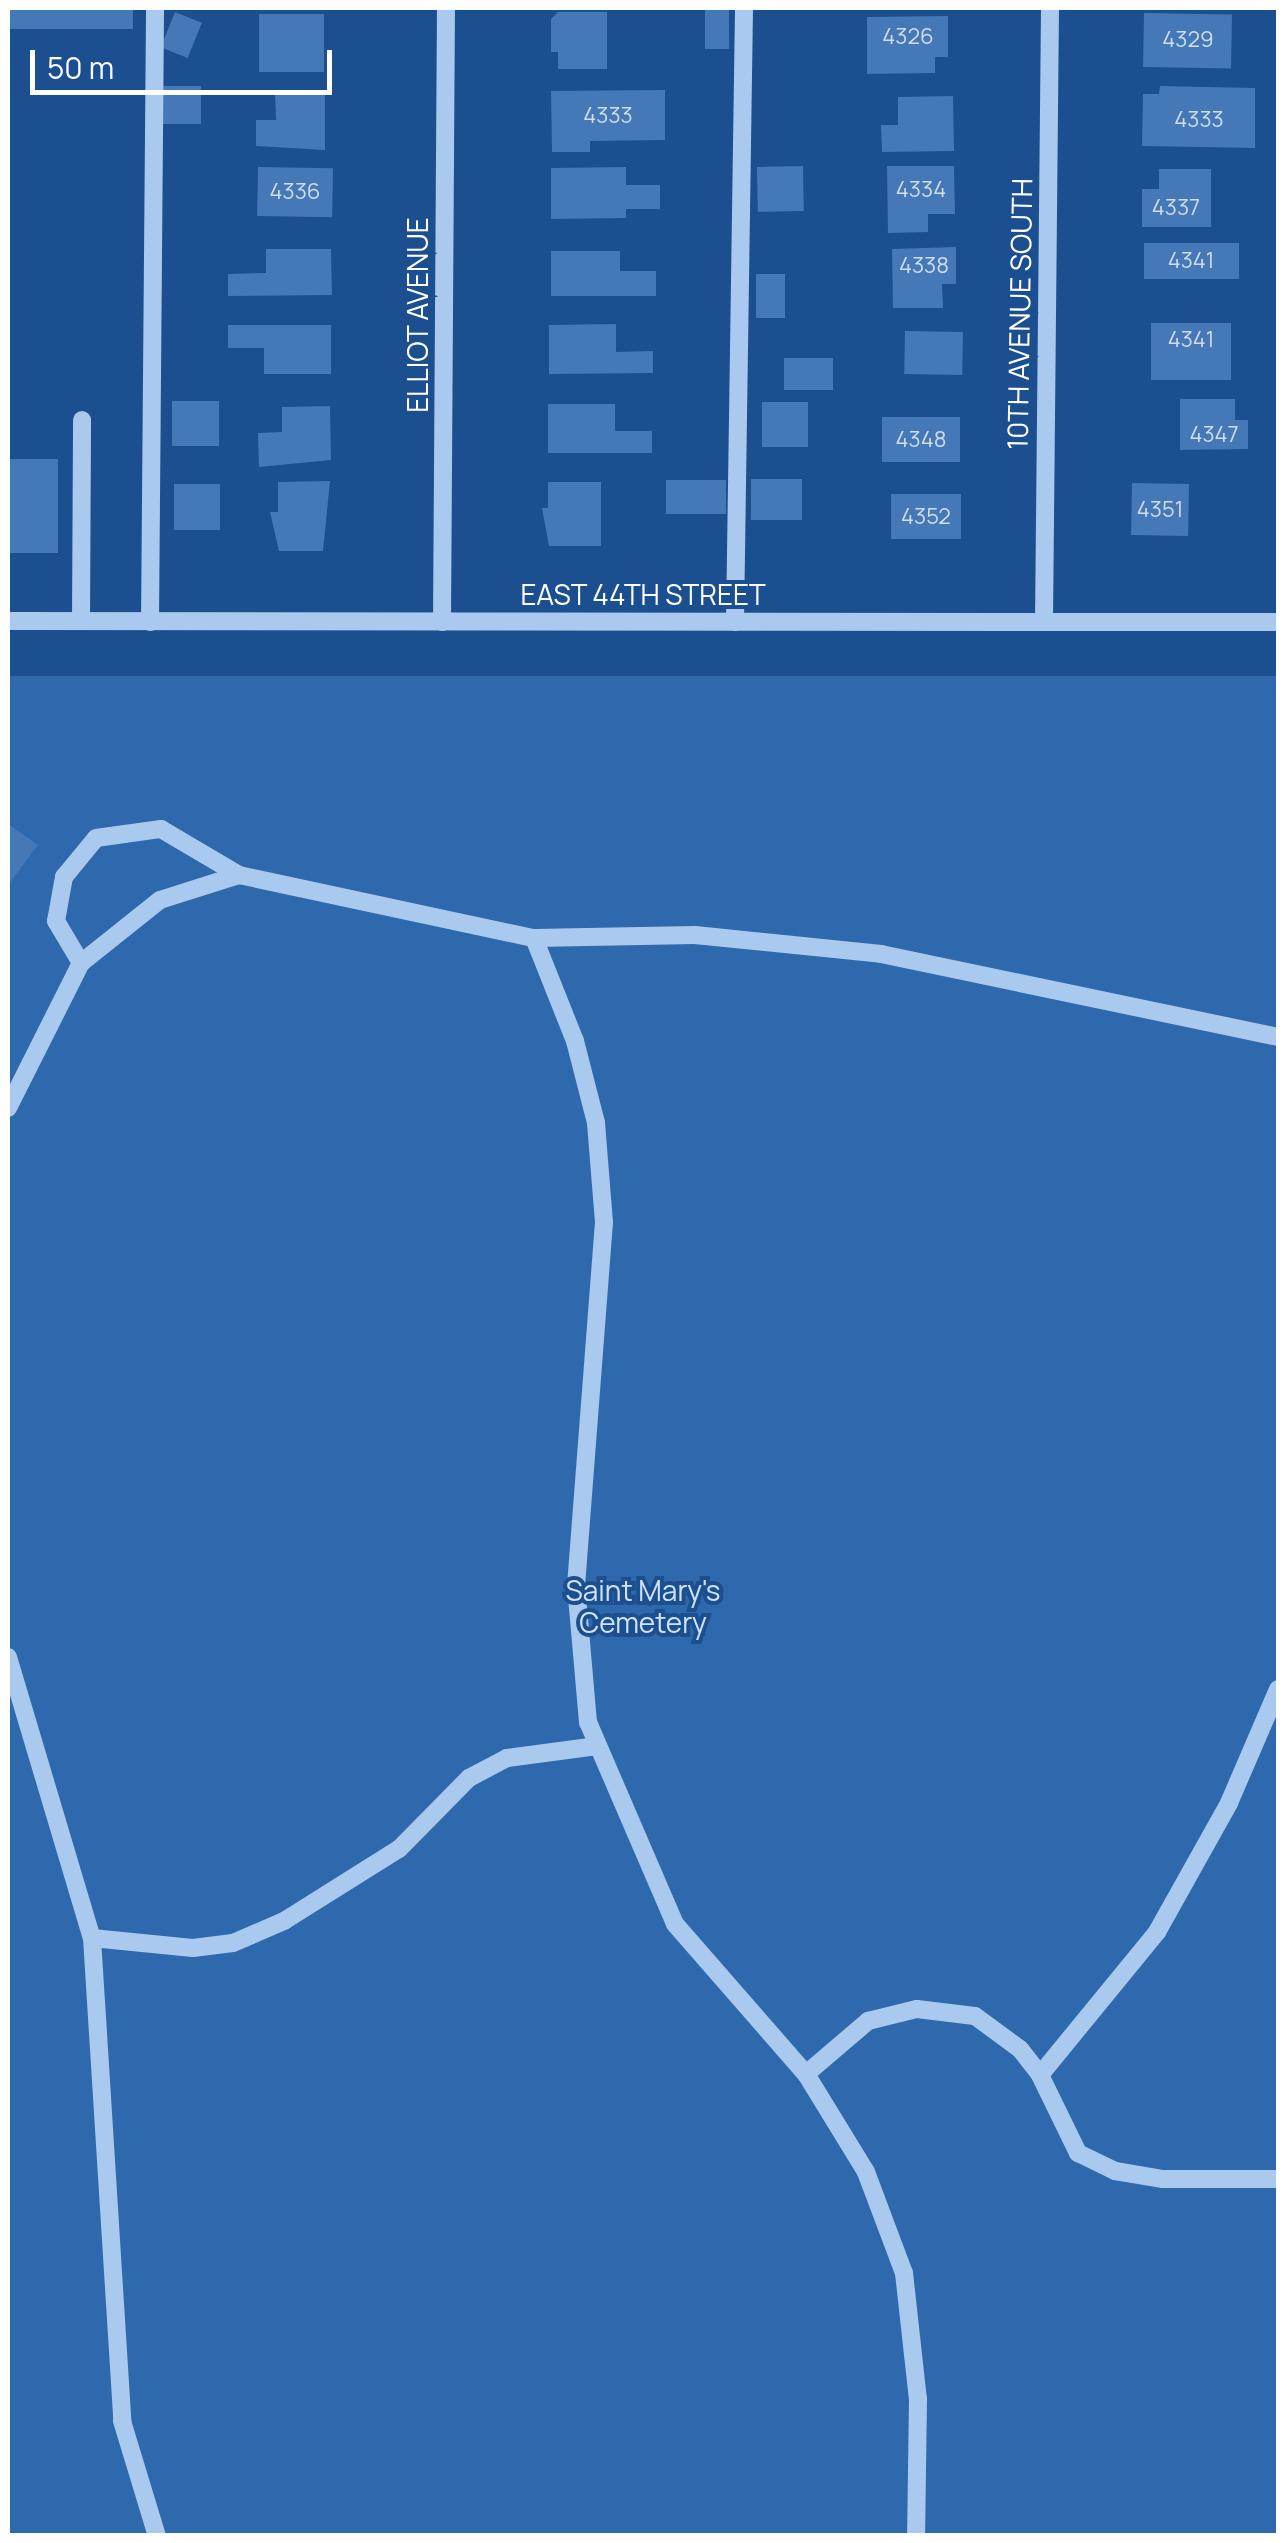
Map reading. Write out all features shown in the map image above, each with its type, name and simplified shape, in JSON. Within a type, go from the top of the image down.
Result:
[{"type":"street","points":[[150,622],[155,8]]},
{"type":"street","name":"ELLIOT AVENUE","points":[[442,622],[446,8]]},
{"type":"street","points":[[735,622],[744,8]]},
{"type":"street","name":"10TH AVENUE SOUTH","points":[[1044,622],[1050,8]]},
{"type":"street","points":[[80,621],[82,420]]},
{"type":"street","name":"EAST 44TH STREET","points":[[8,621],[1278,622]]},
{"type":"street","points":[[80,963],[56,921],[64,877],[96,838],[161,829],[239,875],[534,938],[695,935],[881,954],[1278,1037]]},
{"type":"street","points":[[8,1108],[80,963],[160,900],[239,875]]},
{"type":"street","points":[[534,938],[575,1041],[596,1123],[604,1222],[576,1585],[588,1722],[675,1924],[806,2074],[866,2172],[904,2273],[918,2399],[916,2536]]},
{"type":"street","points":[[8,1657],[92,1938],[122,2421],[156,2536]]},
{"type":"street","points":[[1040,2074],[1157,1932],[1229,1803],[1278,1689]]},
{"type":"street","points":[[92,1938],[193,1948],[232,1943],[284,1921],[400,1849],[469,1778],[507,1758],[597,1746]]},
{"type":"street","points":[[806,2074],[868,2021],[917,2009],[976,2016],[1020,2049],[1040,2074],[1078,2153],[1116,2171],[1163,2179],[1278,2179]]},
{"type":"green space","name":"Saint Mary's Cemetery","points":[[8,676],[1278,676],[1278,2535],[8,2535]]},
{"type":"building","points":[[8,8],[133,8],[133,29],[8,29]]},
{"type":"building","points":[[705,8],[729,8],[729,49],[705,49]]},
{"type":"building","points":[[175,12],[202,23],[188,58],[161,47]]},
{"type":"building","points":[[558,12],[607,12],[607,69],[558,69],[558,52],[551,52],[551,19]]},
{"type":"building","points":[[1144,13],[1232,15],[1231,69],[1143,67]]},
{"type":"building","points":[[259,14],[324,14],[324,72],[259,72]]},
{"type":"building","points":[[948,16],[948,57],[935,57],[935,73],[867,74],[867,17]]},
{"type":"building","points":[[161,86],[201,86],[201,124],[161,124]]},
{"type":"building","points":[[1160,86],[1255,88],[1255,148],[1142,146],[1143,94],[1159,94]]},
{"type":"building","points":[[275,90],[325,90],[325,150],[256,146],[256,120],[276,120]]},
{"type":"building","points":[[665,90],[665,140],[590,141],[590,152],[552,152],[551,91]]},
{"type":"building","points":[[953,96],[954,151],[882,152],[881,125],[898,125],[898,97]]},
{"type":"building","points":[[803,166],[804,211],[758,212],[757,167]]},
{"type":"building","points":[[887,166],[954,166],[955,214],[928,214],[928,232],[888,233]]},
{"type":"building","points":[[258,167],[333,168],[332,217],[257,216]]},
{"type":"building","points":[[626,167],[626,185],[660,185],[660,209],[626,209],[626,218],[551,219],[551,168]]},
{"type":"building","points":[[1159,169],[1211,169],[1211,227],[1142,227],[1142,189],[1159,189]]},
{"type":"building","points":[[1144,243],[1239,243],[1239,279],[1144,279]]},
{"type":"building","points":[[956,247],[956,284],[942,284],[943,308],[893,308],[892,249]]},
{"type":"building","points":[[266,249],[331,249],[332,295],[228,296],[228,274],[266,273]]},
{"type":"building","points":[[551,251],[620,251],[620,271],[656,271],[656,296],[551,296]]},
{"type":"building","points":[[756,274],[785,274],[785,318],[756,318]]},
{"type":"building","points":[[1151,323],[1231,323],[1231,380],[1151,380]]},
{"type":"building","points":[[616,324],[616,352],[653,351],[653,373],[549,374],[549,325]]},
{"type":"building","points":[[228,325],[331,325],[331,374],[264,374],[264,348],[228,348]]},
{"type":"building","points":[[905,331],[963,332],[962,375],[904,374]]},
{"type":"building","points":[[784,358],[833,358],[833,390],[784,390]]},
{"type":"building","points":[[1180,399],[1235,399],[1235,420],[1248,420],[1248,449],[1180,450]]},
{"type":"building","points":[[172,401],[219,401],[219,446],[172,446]]},
{"type":"building","points":[[762,402],[808,402],[808,447],[762,447]]},
{"type":"building","points":[[548,404],[615,404],[615,431],[652,431],[652,453],[548,453]]},
{"type":"building","points":[[330,406],[331,460],[259,467],[258,433],[282,432],[282,407]]},
{"type":"building","points":[[882,417],[960,417],[960,462],[882,462]]},
{"type":"building","points":[[8,459],[58,459],[58,553],[8,553]]},
{"type":"building","points":[[751,479],[802,479],[802,520],[751,520]]},
{"type":"building","points":[[666,480],[726,480],[726,514],[666,514]]},
{"type":"building","points":[[330,481],[323,551],[279,551],[270,512],[278,512],[278,482]]},
{"type":"building","points":[[548,482],[601,482],[601,546],[549,546],[542,508],[548,508]]},
{"type":"building","points":[[1132,483],[1189,484],[1188,536],[1131,535]]},
{"type":"building","points":[[174,484],[220,484],[220,530],[174,530]]},
{"type":"building","points":[[891,494],[961,494],[961,539],[891,539]]},
{"type":"building","points":[[8,824],[38,845],[8,885]]}]
